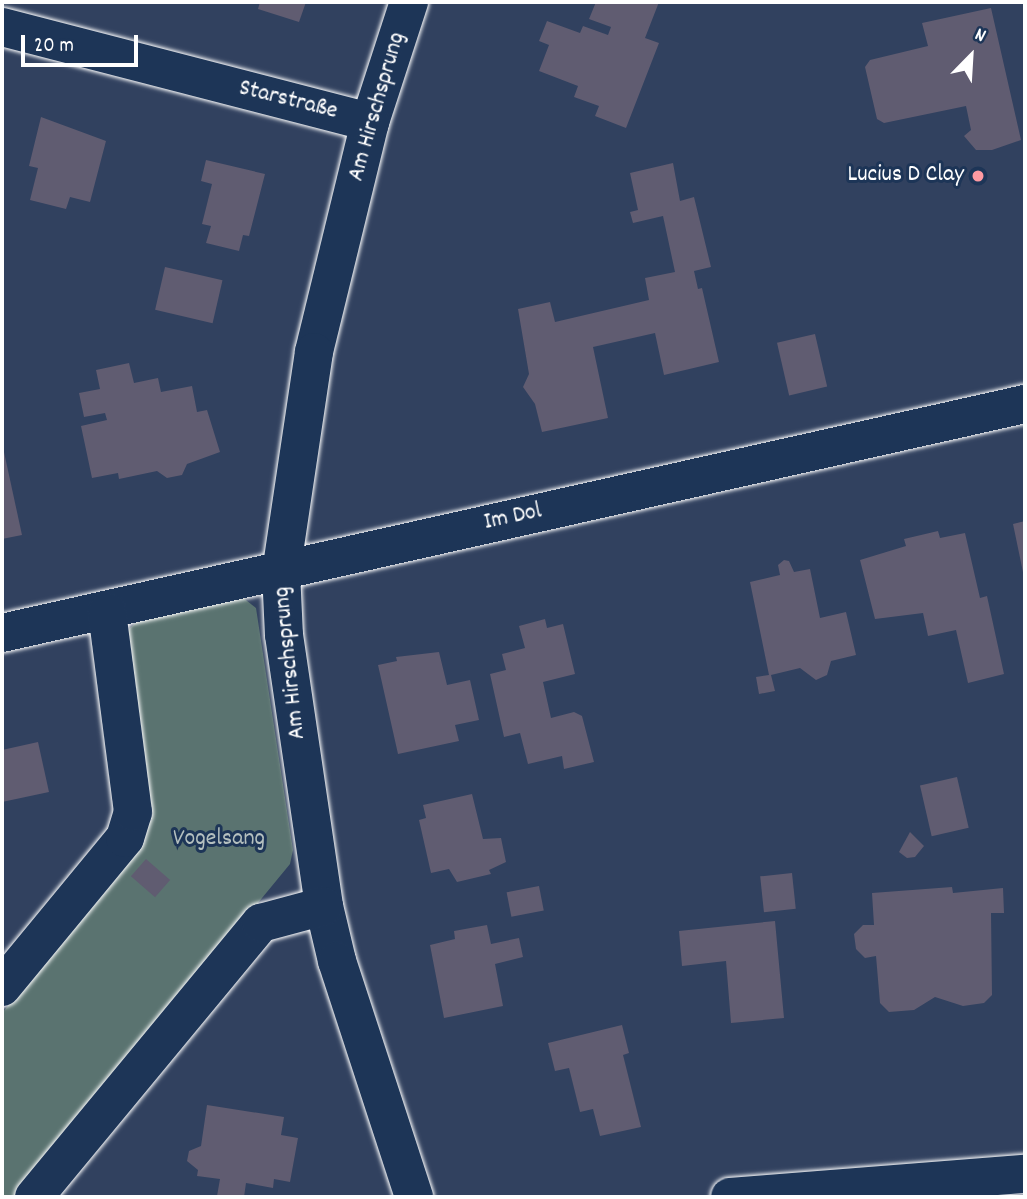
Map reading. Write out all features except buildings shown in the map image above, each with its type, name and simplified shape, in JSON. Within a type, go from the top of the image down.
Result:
[{"type":"street","name":"Am Hirschsprung","points":[[409,2],[370,122],[314,352],[281,572],[284,635],[324,906],[337,961],[414,1197]]},
{"type":"street","name":"Starstraße","points":[[2,27],[370,122]]},
{"type":"street","name":"Im Dol","points":[[2,634],[1025,404]]},
{"type":"street","points":[[2,988],[125,838],[134,812],[107,612]]},
{"type":"street","points":[[34,1197],[261,923],[324,906]]},
{"type":"street","points":[[730,1197],[1025,1174]]},
{"type":"green space","name":"Vogelsang","points":[[242,597],[256,608],[293,850],[290,864],[16,1197],[2,1197],[2,1013],[138,849],[126,632],[137,621]]},
{"type":"place","name":"Lucius D Clay","points":[[978,176]]}]
